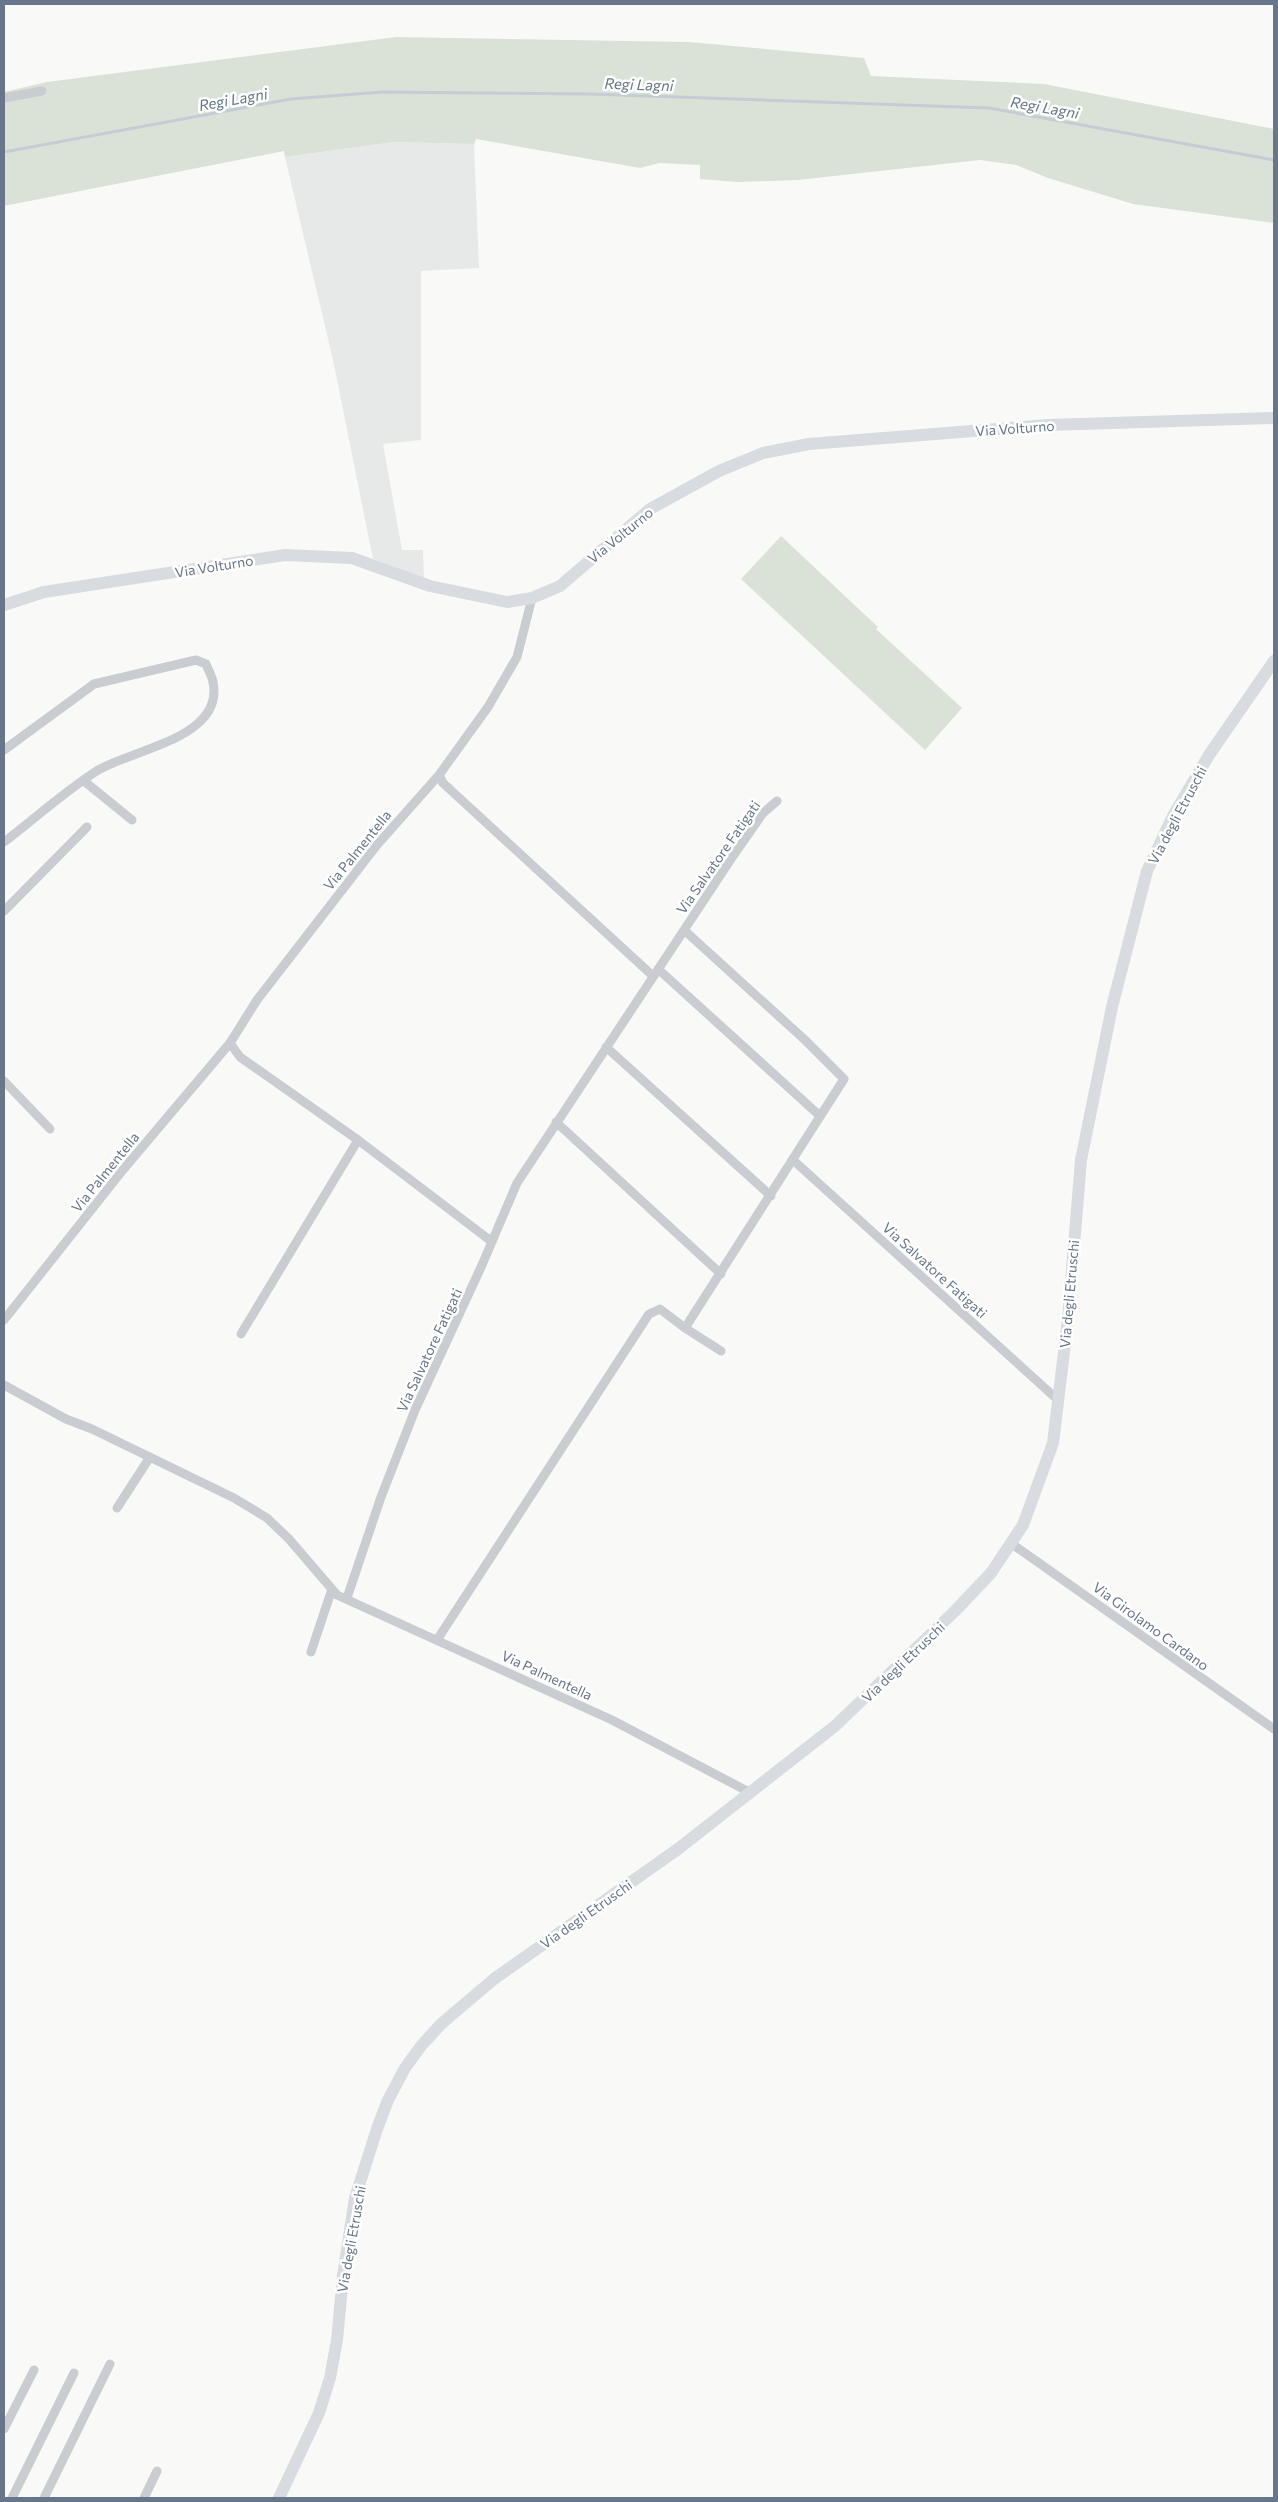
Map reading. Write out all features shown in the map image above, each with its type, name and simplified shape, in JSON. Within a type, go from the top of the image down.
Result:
[{"type":"main road","name":"Via Volturno","points":[[4,605],[44,592],[284,555],[352,558],[430,586],[507,602],[532,598],[560,586],[650,509],[719,471],[763,453],[809,444],[1048,425],[1274,418]]},
{"type":"main road","name":"Via degli Etruschi","points":[[279,2498],[319,2413],[330,2378],[337,2340],[343,2276],[355,2198],[388,2100],[404,2068],[441,2024],[465,2002],[678,1849],[835,1726],[874,1692],[979,1586],[1012,1544],[1023,1525],[1053,1443],[1068,1319],[1081,1160],[1112,1007],[1147,871],[1174,816],[1208,755],[1274,661]]},
{"type":"street","points":[[4,98],[42,91]]},
{"type":"street","name":"Via Palmentella","points":[[4,1320],[122,1171],[230,1043],[257,1000],[366,860],[439,775],[488,707],[517,657],[532,598]]},
{"type":"street","points":[[4,750],[94,684],[196,660],[206,664],[213,682],[213,696],[206,715],[199,723],[183,734],[96,771],[4,842]]},
{"type":"street","points":[[439,775],[443,782],[655,972],[820,1116]]},
{"type":"street","points":[[84,780],[132,820]]},
{"type":"street","name":"Via Salvatore Fatigati","points":[[346,1598],[381,1497],[415,1410],[482,1265],[516,1183],[757,820],[777,801]]},
{"type":"street","points":[[4,911],[87,827]]},
{"type":"street","name":"Via Salvatore Fatigati","points":[[684,930],[844,1079],[685,1328]]},
{"type":"street","points":[[230,1043],[240,1057],[358,1140],[491,1241]]},
{"type":"street","points":[[606,1046],[771,1196]]},
{"type":"street","points":[[4,1081],[50,1129]]},
{"type":"street","points":[[556,1122],[721,1274]]},
{"type":"street","points":[[241,1334],[358,1140]]},
{"type":"street","name":"Via Salvatore Fatigati","points":[[793,1160],[1058,1400]]},
{"type":"street","points":[[437,1640],[649,1314],[660,1309],[721,1351]]},
{"type":"street","name":"Via Palmentella","points":[[4,1385],[66,1419],[234,1498],[267,1518],[301,1552],[337,1595],[612,1720],[749,1792]]},
{"type":"street","points":[[117,1508],[150,1457]]},
{"type":"street","name":"Via Girolamo Cardano","points":[[1012,1544],[1274,1729]]},
{"type":"street","points":[[311,1652],[332,1589]]},
{"type":"street","points":[[44,2498],[110,2364]]},
{"type":"street","points":[[4,2429],[34,2370]]},
{"type":"street","points":[[12,2498],[74,2373]]},
{"type":"street","points":[[144,2498],[157,2471]]},
{"type":"shaded area","points":[[396,37],[689,42],[864,58],[871,76],[1044,84],[1274,129],[1274,223],[1133,204],[1048,178],[1016,165],[980,160],[798,180],[737,182],[700,179],[700,165],[659,163],[640,168],[476,139],[474,144],[394,142],[285,157],[284,151],[4,206],[4,92],[47,82]]},
{"type":"shaded area","points":[[394,142],[474,144],[479,268],[421,271],[421,440],[383,444],[402,550],[423,550],[424,578],[373,559],[333,360],[285,157]]},
{"type":"shaded area","points":[[781,536],[878,627],[876,629],[962,708],[925,750],[741,579]]},
{"type":"waterway","name":"Regi Lagni","points":[[4,152],[291,99],[382,92],[590,94],[989,108],[1274,160]]}]
